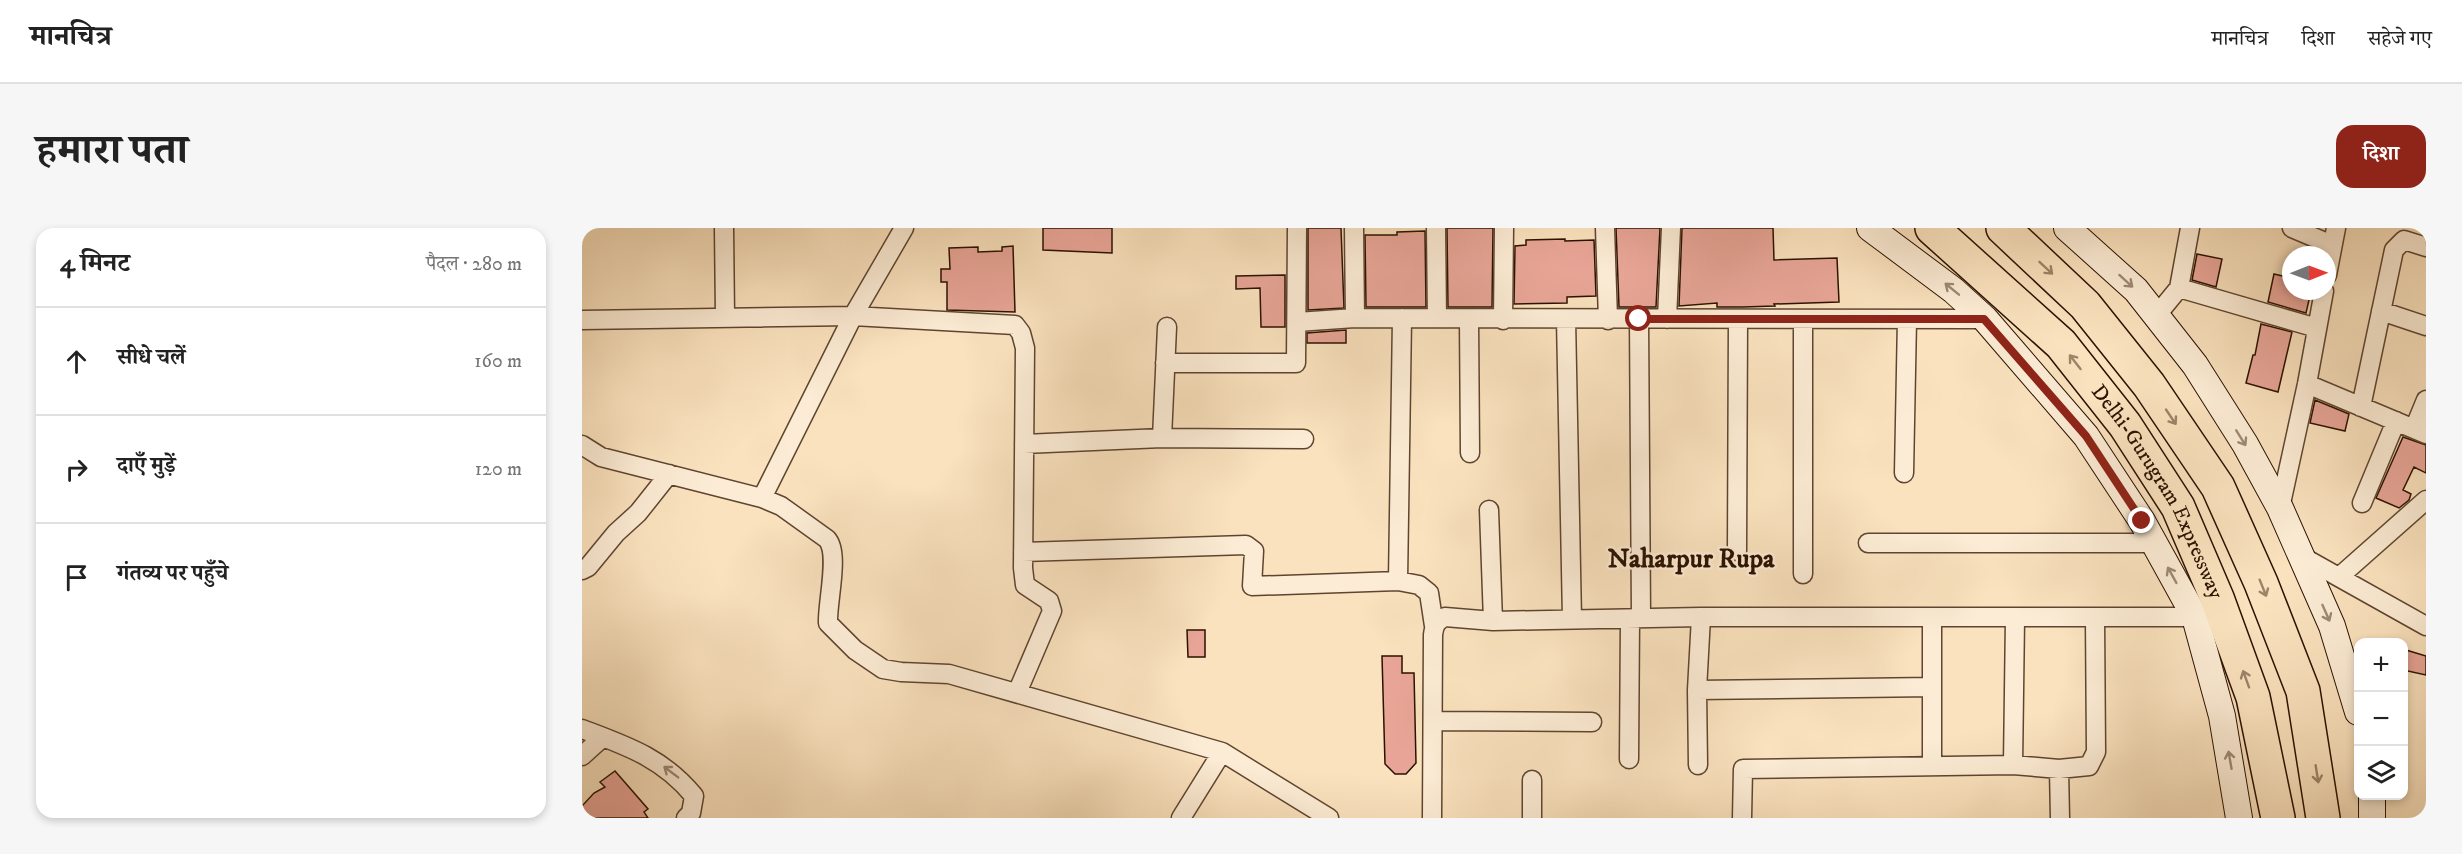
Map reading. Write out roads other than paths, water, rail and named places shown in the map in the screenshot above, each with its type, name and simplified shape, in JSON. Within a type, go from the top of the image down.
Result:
[{"type":"highway","name":"Delhi-Gurugram Expressway","points":[[1932,228],[2061,344],[2125,425],[2178,507],[2217,598],[2253,697],[2278,818]]},
{"type":"highway","points":[[2003,228],[2085,305],[2149,385],[2218,487],[2261,583],[2303,691],[2323,818]]},
{"type":"main road","points":[[1870,228],[1953,290],[1984,319],[2086,436],[2155,543],[2195,617],[2222,716],[2239,818]]},
{"type":"main road","points":[[2067,228],[2136,290],[2195,365],[2245,444],[2280,508],[2332,626],[2354,699]]},
{"type":"main road","points":[[2372,800],[2372,818]]},
{"type":"street","points":[[724,228],[725,317]]},
{"type":"street","points":[[762,498],[853,316],[904,228]]},
{"type":"street","points":[[1165,363],[1296,363],[1297,228]]},
{"type":"street","points":[[1354,228],[1355,318]]},
{"type":"street","points":[[1436,228],[1437,318]]},
{"type":"street","points":[[1503,320],[1504,228]]},
{"type":"street","points":[[1605,228],[1608,320]]},
{"type":"street","points":[[1667,319],[1671,228]]},
{"type":"street","points":[[2156,316],[2179,288],[2190,228]]},
{"type":"street","points":[[2292,228],[2334,237]]},
{"type":"street","points":[[2361,406],[2388,270],[2398,244],[2404,240],[2426,247]]},
{"type":"street","points":[[2179,288],[2318,328]]},
{"type":"street","points":[[2280,508],[2323,300]]},
{"type":"street","points":[[2380,311],[2426,326]]},
{"type":"street","points":[[582,320],[853,316],[1015,325],[1021,333],[1025,348],[1023,552],[1025,585],[1049,601],[1052,611],[1017,693]]},
{"type":"street","points":[[1297,322],[1355,318],[1984,319]]},
{"type":"street","points":[[1398,581],[1401,318]]},
{"type":"street","points":[[1469,319],[1470,453]]},
{"type":"street","points":[[1566,319],[1572,619]]},
{"type":"street","points":[[1629,759],[1636,618],[1639,319]]},
{"type":"street","points":[[1737,551],[1738,319]]},
{"type":"street","points":[[1803,319],[1803,574]]},
{"type":"street","points":[[1904,473],[1907,319]]},
{"type":"street","points":[[1162,438],[1167,327]]},
{"type":"street","points":[[2307,384],[2420,431],[2426,400]]},
{"type":"street","points":[[2362,503],[2396,421]]},
{"type":"street","points":[[1024,444],[1162,438],[1304,439]]},
{"type":"street","points":[[582,445],[601,457],[762,498],[780,506],[831,543],[834,555],[828,598],[828,623],[855,650],[883,669],[949,674],[1222,752],[1329,818]]},
{"type":"street","points":[[582,570],[588,567],[616,533],[638,513],[669,474]]},
{"type":"street","points":[[2339,577],[2426,500]]},
{"type":"street","points":[[1489,510],[1493,621]]},
{"type":"street","points":[[1868,543],[2155,543]]},
{"type":"street","points":[[1023,552],[1246,545],[1254,551],[1252,586],[1398,581],[1419,585],[1429,592],[1434,627],[1431,818]]},
{"type":"street","points":[[2301,556],[2426,626]]},
{"type":"street","points":[[1434,627],[1438,620],[1445,617],[1493,621],[1701,617],[2195,617]]},
{"type":"street","points":[[1698,765],[1697,690],[1701,617]]},
{"type":"street","points":[[1932,618],[1932,766]]},
{"type":"street","points":[[2013,765],[2015,618]]},
{"type":"street","points":[[1742,818],[1743,769],[2013,765],[2059,769],[2089,766],[2096,752],[2095,618]]},
{"type":"street","points":[[1697,690],[1932,687]]},
{"type":"street","points":[[1433,721],[1592,722]]},
{"type":"street","points":[[582,729],[654,759],[678,777],[694,796],[691,813],[686,818]]},
{"type":"street","points":[[582,756],[603,737]]},
{"type":"street","points":[[1180,818],[1222,752]]},
{"type":"street","points":[[2059,769],[2060,818]]},
{"type":"street","points":[[1532,780],[1532,818]]},
{"type":"district","name":"Naharpur Rupa","points":[[1691,559]]}]
